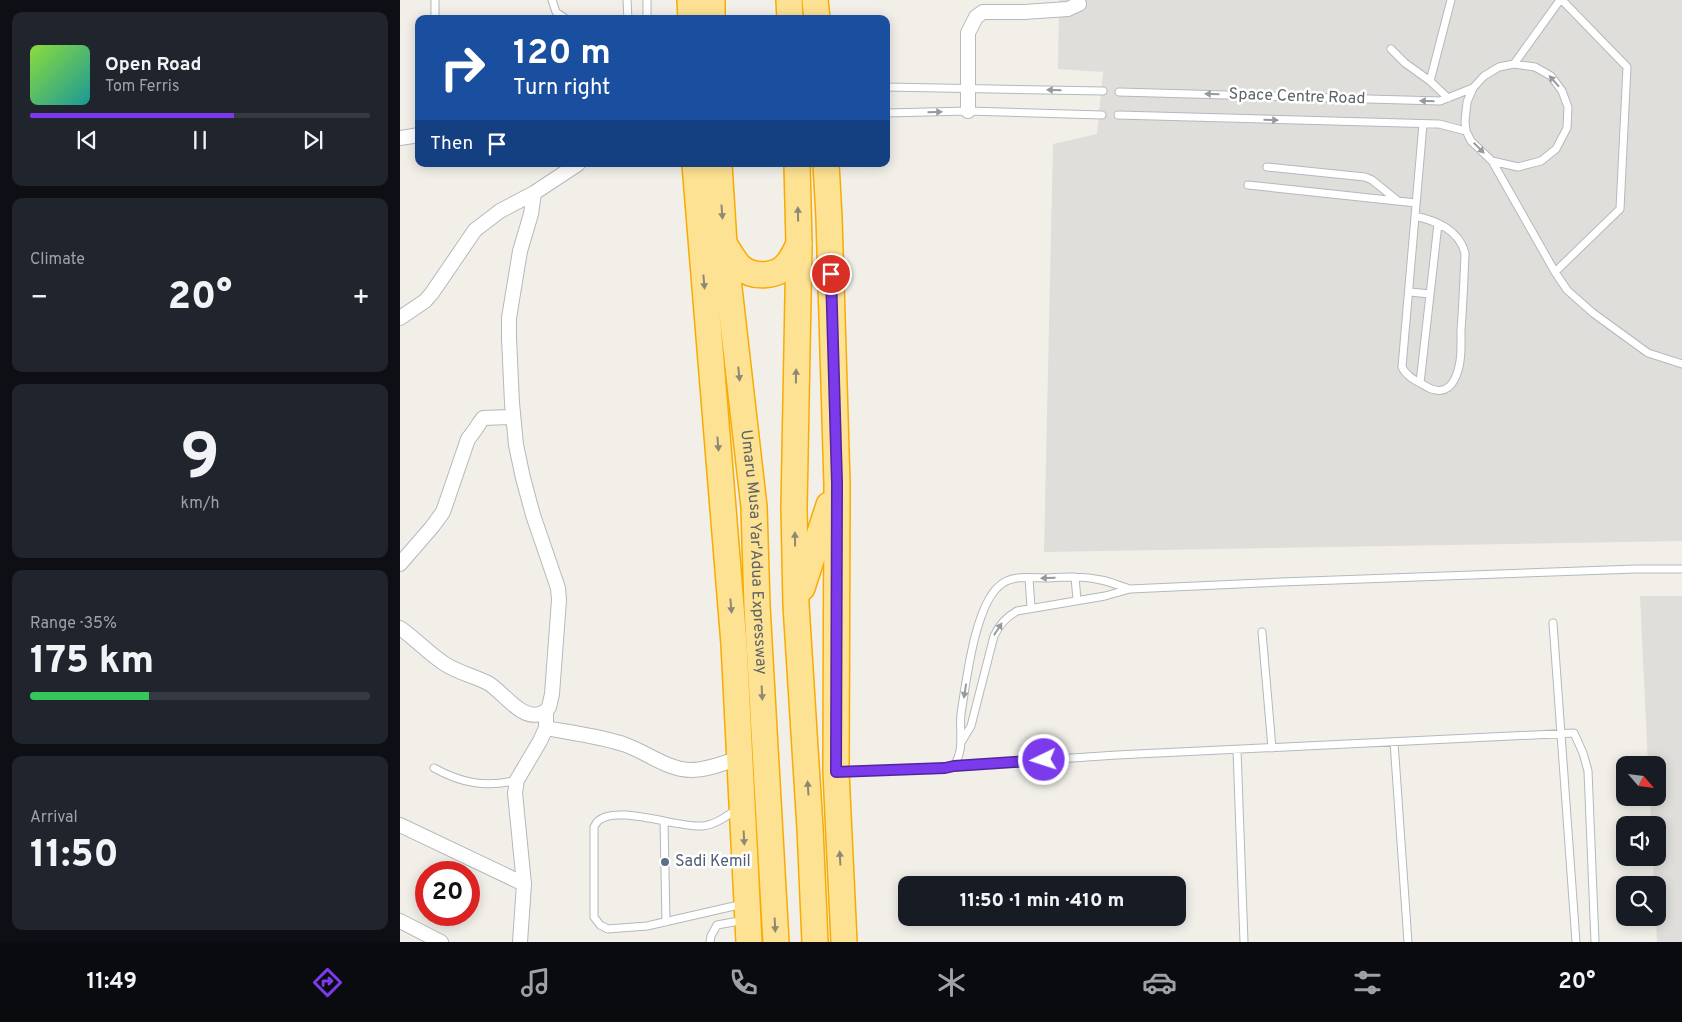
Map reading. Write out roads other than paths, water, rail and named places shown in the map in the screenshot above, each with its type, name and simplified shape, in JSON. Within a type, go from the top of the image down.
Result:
[{"type":"highway","points":[[690,0],[691,15]]},
{"type":"highway","points":[[712,0],[712,15]]},
{"type":"highway","points":[[789,0],[790,15]]},
{"type":"highway","points":[[815,0],[817,15]]},
{"type":"highway","name":"Umaru Musa Yar'Adua Expressway","points":[[695,167],[734,644],[749,926]]},
{"type":"highway","name":"Umaru Musa Yar'Adua Expressway","points":[[719,167],[724,244],[754,507],[757,606],[776,942]]},
{"type":"highway","points":[[797,167],[798,244],[794,508],[796,605],[815,942]]},
{"type":"highway","points":[[826,167],[830,227],[837,484],[836,772],[842,942]]},
{"type":"highway","points":[[724,244],[740,267],[754,274],[767,275],[789,263],[798,244]]},
{"type":"highway","points":[[796,605],[837,484]]},
{"type":"highway","points":[[722,499],[757,606]]},
{"type":"highway","points":[[749,926],[769,823]]},
{"type":"highway","points":[[810,828],[842,942]]},
{"type":"street","points":[[968,111],[968,33],[976,17],[983,12],[1024,12],[1072,4]]},
{"type":"street","points":[[400,138],[415,136]]},
{"type":"street","points":[[400,318],[425,301],[432,293],[476,230],[500,212],[534,193],[573,167]]},
{"type":"street","points":[[400,628],[444,664],[487,683],[522,712],[535,715],[541,714],[549,707],[552,694],[559,600],[558,588],[533,515],[516,445],[509,338],[510,318],[520,251],[531,214],[534,193]]},
{"type":"street","points":[[400,564],[443,512],[474,428],[483,418],[514,417]]},
{"type":"street","points":[[520,942],[524,884],[515,793],[517,780],[546,728],[546,711]]},
{"type":"street","points":[[546,728],[606,739],[625,745],[671,766],[689,770],[706,769],[739,758]]},
{"type":"street","points":[[400,824],[524,884]]},
{"type":"street","points":[[400,923],[441,942]]},
{"type":"lane","points":[[435,0],[435,15]]},
{"type":"lane","points":[[552,0],[556,12],[560,15]]},
{"type":"lane","points":[[627,0],[628,15]]},
{"type":"lane","points":[[647,0],[648,15]]},
{"type":"lane","points":[[1430,81],[1451,0]]},
{"type":"lane","points":[[1514,64],[1561,0],[1627,67],[1620,209],[1555,272]]},
{"type":"lane","points":[[1391,49],[1448,98]]},
{"type":"lane","points":[[1492,161],[1518,167],[1542,161],[1556,149],[1567,128],[1568,107],[1562,91],[1551,76],[1535,67],[1514,64],[1498,67],[1484,76],[1473,88],[1467,102],[1466,131],[1472,141],[1492,161],[1567,290],[1619,333],[1648,353],[1682,364]]},
{"type":"lane","points":[[890,87],[1103,92]]},
{"type":"lane","name":"Space Centre Road","points":[[1119,92],[1440,101],[1473,88]]},
{"type":"lane","points":[[890,113],[968,111],[1102,115]]},
{"type":"lane","name":"Space Centre Road","points":[[1118,115],[1439,124],[1466,131]]},
{"type":"lane","points":[[1416,216],[1429,219],[1452,231],[1459,239],[1465,253],[1460,362],[1456,376],[1446,390],[1441,392],[1435,391],[1411,378],[1404,372],[1402,367],[1410,292],[1423,124]]},
{"type":"lane","points":[[1267,167],[1365,177],[1372,180],[1399,201]]},
{"type":"lane","points":[[1248,185],[1416,203]]},
{"type":"lane","points":[[1420,383],[1438,224]]},
{"type":"lane","points":[[1410,292],[1430,294]]},
{"type":"lane","points":[[962,741],[972,726],[994,636],[998,628],[1017,610],[1105,596],[1130,589],[1320,580],[1682,569]]},
{"type":"lane","points":[[954,766],[962,741],[960,724],[973,647],[985,606],[1002,584],[1010,580],[1029,578],[1076,577],[1100,580],[1130,589]]},
{"type":"lane","points":[[1076,577],[1077,600]]},
{"type":"lane","points":[[1029,578],[1031,607]]},
{"type":"lane","points":[[1553,623],[1576,942]]},
{"type":"lane","points":[[1262,632],[1272,748]]},
{"type":"lane","points":[[836,772],[945,768],[1117,755],[1574,733],[1583,753],[1588,771],[1596,942]]},
{"type":"lane","points":[[1394,742],[1408,942]]},
{"type":"lane","points":[[1237,750],[1244,942]]},
{"type":"lane","points":[[434,768],[451,778],[488,785],[517,780]]},
{"type":"lane","points":[[742,806],[712,824],[702,826],[639,816],[611,815],[599,820],[594,828],[594,917],[600,925],[608,930],[666,922],[749,926]]},
{"type":"lane","points":[[664,820],[666,922]]},
{"type":"lane","points":[[710,942],[717,925],[749,926]]},
{"type":"place","name":"Sadi Kemil","points":[[665,862]]}]
